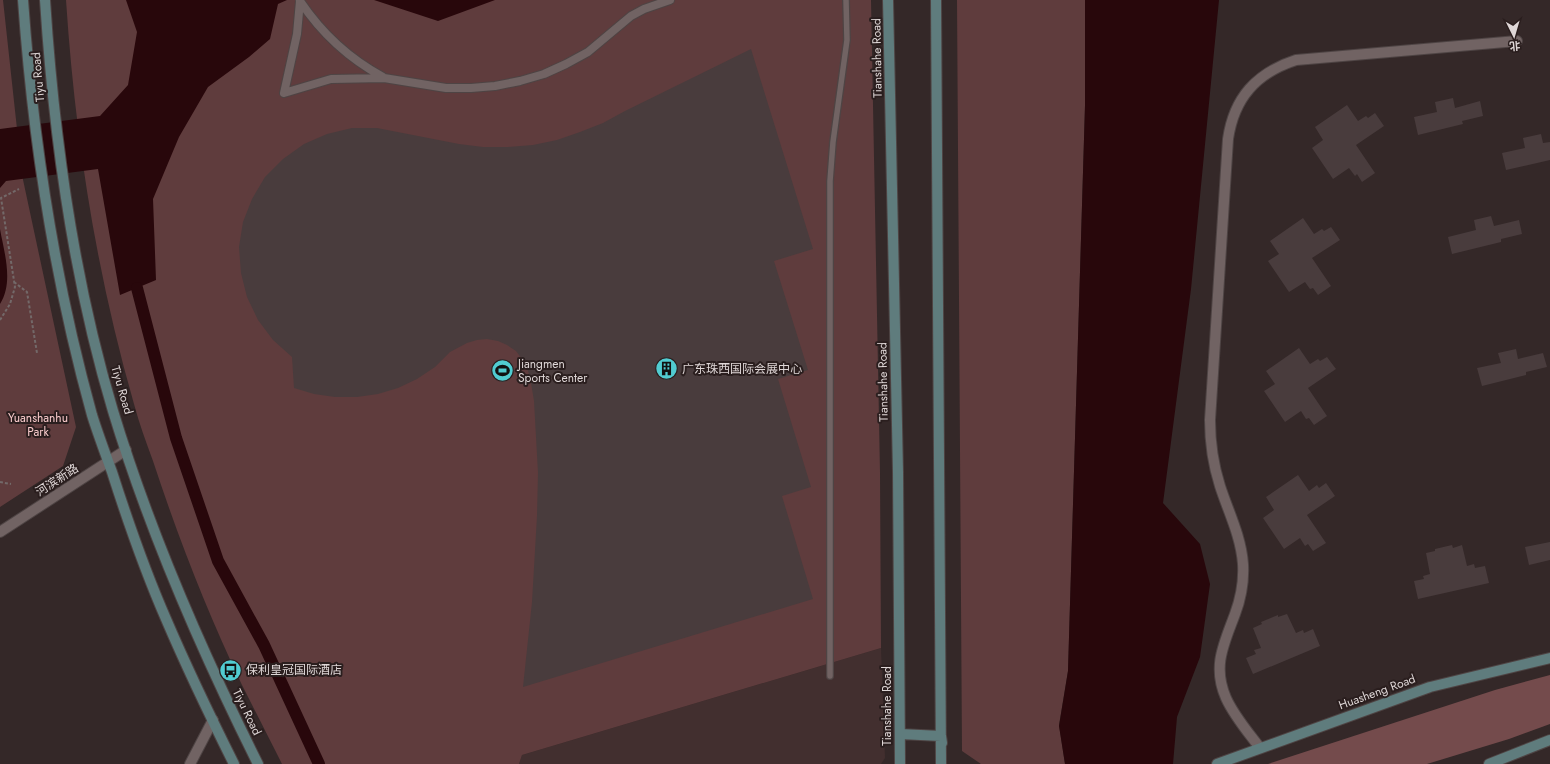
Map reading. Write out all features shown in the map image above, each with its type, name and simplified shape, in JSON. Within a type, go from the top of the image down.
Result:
[{"type":"main road","name":"Tiyu Road","points":[[23,0],[31,96],[45,204],[58,277],[74,347],[93,417],[132,534],[166,619],[212,720],[234,764]]},
{"type":"main road","name":"Tiyu Road","points":[[45,0],[52,93],[66,201],[79,272],[95,342],[114,411],[152,527],[186,611],[223,693],[258,764]]},
{"type":"main road","name":"Tianshahe Road","points":[[888,0],[898,464],[900,764]]},
{"type":"main road","points":[[936,0],[941,764]]},
{"type":"main road","name":"Huasheng Road","points":[[1217,764],[1430,687],[1550,658]]},
{"type":"main road","points":[[900,734],[941,736]]},
{"type":"main road","points":[[941,736],[943,752],[947,764]]},
{"type":"main road","points":[[1489,764],[1550,740]]},
{"type":"main road","points":[[896,764],[900,748]]},
{"type":"street","points":[[300,0],[298,34],[284,93],[331,79],[384,78],[446,88],[495,86],[520,81],[544,74],[566,64],[588,52],[631,16],[644,9],[670,0]]},
{"type":"street","points":[[300,0],[319,28],[342,51],[369,70],[384,78]]},
{"type":"street","points":[[1260,748],[1231,708],[1223,689],[1220,669],[1222,649],[1240,598],[1243,581],[1243,564],[1241,547],[1215,469],[1210,436],[1228,139],[1233,115],[1245,94],[1258,80],[1273,69],[1296,60],[1517,41]]},
{"type":"street","name":"河滨新路","points":[[0,532],[126,450]]},
{"type":"street","points":[[190,764],[212,720]]},
{"type":"lane","points":[[830,676],[830,181],[833,142],[847,40],[846,0]]},
{"type":"path","points":[[0,320],[10,304],[15,287],[1,198],[19,189]]},
{"type":"path","points":[[14,282],[27,292],[37,353]]},
{"type":"path","points":[[0,482],[11,484]]},
{"type":"shaded area","points":[[126,0],[287,0],[278,4],[270,39],[249,57],[208,87],[179,137],[153,199],[156,280],[120,295],[98,169],[6,181],[0,188],[0,129],[100,116],[128,85],[137,32]]},
{"type":"shaded area","points":[[374,0],[495,0],[438,21]]},
{"type":"shaded area","points":[[1085,0],[1219,0],[1191,289],[1163,503],[1200,544],[1210,584],[1200,657],[1177,717],[1173,764],[1065,764],[1059,726],[1068,671],[1085,106]]},
{"type":"shaded area","points":[[0,229],[7,267],[7,277],[4,295],[0,304]]},
{"type":"shaded area","points":[[881,648],[885,758],[881,764],[519,764],[522,755]]},
{"type":"shaded area","points":[[1550,675],[1550,724],[1509,739],[1427,764],[1268,764],[1495,690]]},
{"type":"green space","name":"Yuanshanhu Park","points":[[0,0],[3,0],[22,175],[76,427],[63,466],[0,507]]},
{"type":"green space","name":"Jiangmen Sports Center","points":[[66,0],[871,0],[880,472],[881,648],[522,755],[519,764],[282,764],[229,658],[205,602],[173,518],[136,411],[109,304],[89,204],[75,102]]},
{"type":"green space","points":[[957,0],[1085,0],[1085,106],[1068,671],[1059,725],[1065,764],[981,764],[962,751]]},
{"type":"building","name":"广东珠西国际会展中心","points":[[751,49],[813,249],[774,261],[808,370],[778,379],[811,487],[782,496],[813,599],[523,687],[532,602],[538,473],[534,401],[530,377],[522,359],[516,351],[498,341],[487,339],[477,340],[467,343],[450,352],[435,367],[417,379],[398,388],[378,394],[357,397],[335,397],[314,394],[294,388],[292,357],[273,340],[258,320],[247,297],[241,273],[239,247],[243,222],[252,199],[265,177],[283,159],[304,144],[327,134],[352,128],[377,128],[459,144],[483,147],[533,145],[557,140],[603,123]]},
{"type":"building","points":[[1453,98],[1455,108],[1480,101],[1483,116],[1462,121],[1463,124],[1418,135],[1414,117],[1437,112],[1435,102]]},
{"type":"building","points":[[1347,105],[1358,121],[1366,116],[1368,118],[1375,113],[1384,126],[1356,145],[1375,173],[1362,182],[1357,174],[1355,176],[1349,168],[1333,179],[1312,148],[1323,140],[1315,127]]},
{"type":"building","points":[[1541,134],[1543,143],[1550,142],[1550,160],[1506,170],[1502,153],[1525,148],[1523,138]]},
{"type":"building","points":[[1491,216],[1494,226],[1519,220],[1522,234],[1501,239],[1501,242],[1452,254],[1448,237],[1476,230],[1474,220]]},
{"type":"building","points":[[1303,218],[1314,234],[1322,229],[1324,231],[1331,227],[1340,240],[1312,258],[1331,286],[1318,295],[1313,288],[1310,289],[1305,282],[1289,292],[1268,261],[1279,254],[1270,241]]},
{"type":"building","points":[[1299,348],[1310,364],[1318,359],[1320,361],[1327,357],[1336,369],[1308,388],[1327,416],[1314,425],[1309,418],[1306,419],[1301,411],[1285,422],[1264,391],[1275,384],[1266,371]]},
{"type":"building","points":[[1516,349],[1518,359],[1543,353],[1547,367],[1526,372],[1526,375],[1482,386],[1477,368],[1501,363],[1498,353]]},
{"type":"building","points":[[1298,475],[1309,491],[1317,485],[1319,488],[1326,483],[1335,496],[1307,515],[1326,543],[1313,551],[1308,544],[1305,546],[1300,538],[1284,549],[1263,518],[1274,510],[1266,497]]},
{"type":"building","points":[[1550,542],[1550,560],[1529,565],[1525,547]]},
{"type":"building","points":[[1452,545],[1453,548],[1462,545],[1467,566],[1474,564],[1475,568],[1485,566],[1489,583],[1418,599],[1414,581],[1424,579],[1423,576],[1430,574],[1426,553]]},
{"type":"building","points":[[1287,614],[1296,633],[1303,630],[1304,633],[1313,629],[1320,646],[1253,674],[1246,658],[1256,654],[1254,650],[1261,648],[1253,628],[1262,624],[1261,622],[1278,615],[1278,617]]},
{"type":"waterway","points":[[137,288],[176,438],[218,561],[264,645],[319,764]]},
{"type":"place","name":"广东珠西国际会展中心","points":[[667,369]]},
{"type":"place","name":"Jiangmen Sports Center","points":[[502,371]]},
{"type":"place","name":"保利皇冠国际酒店","points":[[231,670]]}]
